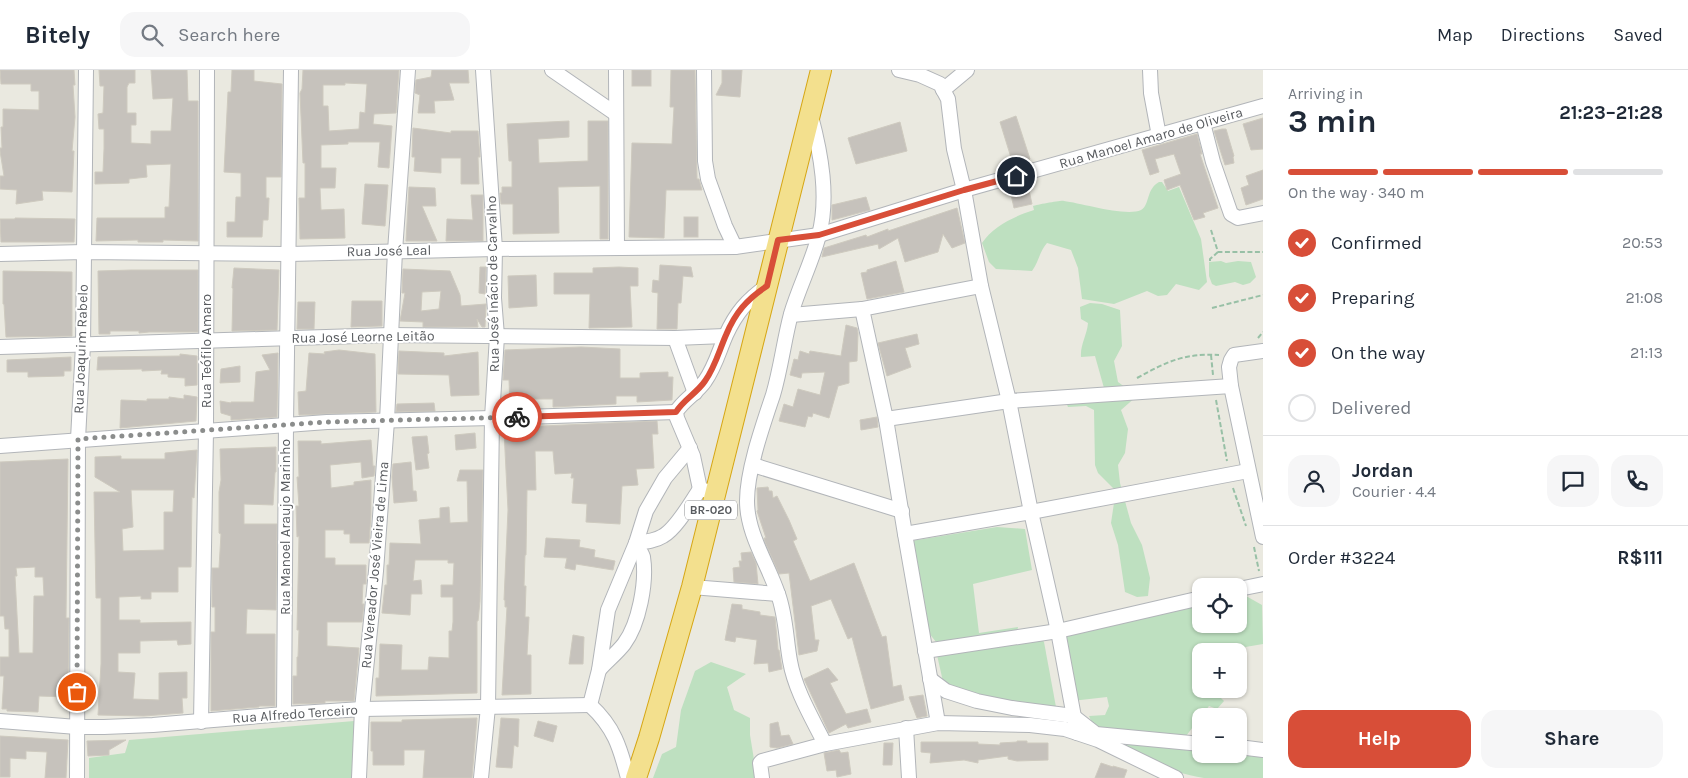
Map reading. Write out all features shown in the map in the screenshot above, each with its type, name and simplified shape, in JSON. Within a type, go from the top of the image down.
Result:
[{"type":"highway","name":"BR-020","points":[[636,778],[650,738],[692,587],[707,491],[767,286],[821,70]]},
{"type":"street","name":"Rua Joaquim Rabelo","points":[[77,778],[78,439],[83,345],[86,70]]},
{"type":"street","name":"Rua Teófilo Amaro","points":[[201,722],[206,431],[207,70]]},
{"type":"street","name":"Rua Manoel Araujo Marinho","points":[[284,714],[291,70]]},
{"type":"street","name":"Rua Vereador José Vieira de Lima","points":[[360,778],[362,709],[376,571],[387,420],[395,251],[408,70]]},
{"type":"street","name":"Rua José Inácio de Carvalho","points":[[482,778],[488,707],[492,418],[496,336],[494,298],[495,249],[483,70]]},
{"type":"street","points":[[552,70],[616,114]]},
{"type":"street","points":[[616,70],[617,248]]},
{"type":"street","points":[[704,70],[705,160],[708,179],[725,226],[735,247]]},
{"type":"street","points":[[899,70],[940,84],[948,99],[954,149],[964,190],[981,286],[1009,401],[1031,512],[1058,631],[1077,733]]},
{"type":"street","points":[[943,90],[967,70]]},
{"type":"street","points":[[1150,70],[1151,93],[1159,136]]},
{"type":"street","name":"Rua Manoel Amaro de Oliveira","points":[[778,240],[819,235],[964,190],[1263,106]]},
{"type":"street","points":[[811,114],[819,147],[822,176],[823,210],[819,235],[791,315],[774,390],[748,483],[747,502],[749,519],[778,594],[787,632],[790,662],[798,689],[825,744]]},
{"type":"street","points":[[1203,123],[1213,162],[1231,214],[1238,218],[1263,213]]},
{"type":"street","name":"Rua José Leal","points":[[0,254],[84,252],[289,254],[495,249],[735,247],[778,240]]},
{"type":"street","points":[[0,446],[286,424],[676,412],[695,393],[714,367],[733,320],[750,298],[767,286]]},
{"type":"street","points":[[791,315],[862,309],[981,286]]},
{"type":"street","points":[[862,309],[886,418],[902,511],[904,534],[938,723]]},
{"type":"street","name":"Rua José Leorne Leitão","points":[[0,347],[390,335],[675,338],[725,336]]},
{"type":"street","points":[[675,338],[695,393]]},
{"type":"street","points":[[1263,351],[1234,355],[1229,367],[1231,386],[1263,537]]},
{"type":"street","points":[[886,418],[1009,401],[1231,386]]},
{"type":"street","points":[[636,543],[652,541],[664,536],[707,491],[681,430],[676,412]]},
{"type":"street","points":[[628,778],[623,757],[611,729],[603,717],[590,705],[599,670],[608,610],[636,543],[643,519],[655,493],[690,448]]},
{"type":"street","points":[[753,465],[902,511]]},
{"type":"street","points":[[904,534],[1248,471]]},
{"type":"street","points":[[599,670],[624,645],[636,621],[643,579],[643,556],[636,543]]},
{"type":"street","points":[[1247,588],[1263,584]]},
{"type":"street","points":[[692,587],[778,594]]},
{"type":"street","points":[[925,651],[1058,631],[1192,600]]},
{"type":"street","points":[[930,679],[946,691],[977,701],[1012,708],[1073,716],[1096,734],[1192,743]]},
{"type":"street","name":"Rua Alfredo Terceiro","points":[[0,721],[77,727],[153,725],[362,709],[590,705]]},
{"type":"street","points":[[762,778],[760,763],[762,761],[825,744],[938,723],[1030,725],[1064,729],[1098,740],[1176,778]]},
{"type":"street","points":[[906,728],[909,778]]},
{"type":"street","points":[[1247,748],[1263,750]]},
{"type":"path","points":[[1212,230],[1218,252]]},
{"type":"path","points":[[1210,261],[1218,252],[1263,252]]},
{"type":"path","points":[[1212,308],[1263,295]]},
{"type":"green space","points":[[1159,182],[1162,182],[1168,191],[1179,187],[1201,239],[1207,282],[1199,290],[1176,284],[1167,295],[1158,296],[1147,291],[1114,304],[1082,299],[1078,268],[1071,250],[1047,243],[1032,271],[996,269],[989,262],[982,243],[1005,222],[1034,210],[1033,206],[1064,201],[1115,211],[1134,212],[1144,208],[1152,189]]},
{"type":"green space","points":[[1221,261],[1226,263],[1238,261],[1251,262],[1256,277],[1250,283],[1243,285],[1235,282],[1216,286],[1212,284],[1209,276],[1209,262]]},
{"type":"green space","points":[[1090,303],[1102,304],[1120,310],[1122,346],[1114,361],[1118,382],[1137,396],[1121,410],[1128,429],[1125,453],[1118,465],[1120,483],[1131,523],[1142,545],[1150,578],[1148,596],[1137,597],[1125,592],[1118,545],[1111,523],[1114,489],[1098,473],[1095,465],[1094,410],[1086,406],[1068,407],[1065,400],[1104,388],[1095,356],[1081,357],[1088,323],[1081,319],[1080,307]]},
{"type":"green space","points":[[997,527],[1025,529],[1032,570],[973,584],[979,633],[1018,627],[1017,632],[940,647],[921,623],[911,541]]},
{"type":"green space","points":[[1247,597],[1262,605],[1263,644],[1247,647],[1247,643],[1192,643],[1192,698],[1221,698],[1224,701],[1218,708],[1209,706],[1207,708],[1192,708],[1192,728],[1186,736],[1109,732],[1093,725],[1089,716],[1105,715],[1109,706],[1107,697],[1072,701],[1060,634],[1192,607],[1192,633],[1247,633]]},
{"type":"green space","points":[[1039,636],[1044,642],[1056,707],[993,703],[944,686],[937,655]]},
{"type":"green space","points":[[711,662],[746,674],[727,687],[734,710],[750,718],[750,735],[757,778],[653,778],[662,754],[676,747],[681,710],[695,671]]},
{"type":"green space","points":[[354,721],[354,778],[89,778],[89,758],[125,753],[129,740]]},
{"type":"green space","points":[[1116,739],[1192,748],[1192,763],[1247,763],[1247,755],[1263,757],[1263,778],[1204,778],[1180,773],[1146,760]]},
{"type":"building","points":[[0,70],[74,70],[75,117],[72,151],[74,151],[72,192],[42,191],[43,200],[16,204],[17,190],[0,189],[0,176],[4,176],[0,151],[0,148],[2,148],[1,127],[3,127],[3,109],[39,110],[39,91],[31,91],[31,84],[1,84]]},
{"type":"building","points":[[99,70],[135,70],[135,83],[129,83],[127,87],[127,113],[136,113],[136,125],[131,125],[131,143],[151,144],[151,131],[171,131],[173,98],[153,99],[151,70],[187,70],[188,101],[198,101],[198,241],[96,241],[97,218],[165,218],[165,207],[169,207],[171,164],[146,165],[147,177],[129,179],[129,183],[95,184],[95,172],[103,172],[104,149],[104,129],[99,129],[98,114],[103,113],[104,86],[100,86]]},
{"type":"building","points":[[232,70],[254,70],[254,81],[282,84],[281,177],[266,177],[266,198],[269,198],[268,220],[263,220],[262,237],[227,237],[227,222],[235,222],[236,197],[241,197],[241,173],[224,172],[228,92],[231,92]]},
{"type":"building","points":[[303,70],[399,70],[396,113],[374,114],[373,124],[392,126],[389,168],[378,167],[380,142],[348,142],[348,144],[321,145],[321,168],[336,168],[335,188],[320,188],[321,210],[344,209],[345,238],[300,239],[299,198],[305,198],[305,163],[303,163],[300,93]],"holes":[[[367,84],[365,113],[360,112],[359,129],[329,131],[328,106],[323,106],[323,85]]]},
{"type":"building","points":[[432,70],[468,70],[469,83],[449,83],[454,100],[434,101],[435,113],[418,113],[420,95],[415,93],[416,80],[431,77]]},
{"type":"building","points":[[632,70],[651,70],[651,86],[632,86]]},
{"type":"building","points":[[671,70],[695,70],[697,179],[699,179],[702,190],[666,190],[664,238],[629,237],[632,143],[672,144],[674,107],[670,107]]},
{"type":"building","points":[[722,70],[742,70],[740,97],[716,95],[722,83]]},
{"type":"building","points":[[1016,116],[1030,159],[1013,164],[1000,122]]},
{"type":"building","points":[[1263,118],[1263,149],[1251,150],[1243,124]]},
{"type":"building","points":[[569,121],[569,137],[538,139],[539,163],[588,161],[588,121],[608,121],[608,239],[600,239],[600,186],[558,187],[559,233],[513,234],[513,204],[501,204],[500,193],[502,193],[502,187],[512,187],[512,161],[509,161],[507,124]]},
{"type":"building","points":[[900,122],[907,151],[856,164],[848,138]]},
{"type":"building","points":[[413,128],[451,133],[451,131],[478,131],[480,157],[478,157],[479,184],[461,184],[461,158],[441,158],[441,173],[414,171],[415,157],[412,157]]},
{"type":"building","points":[[1226,129],[1234,156],[1234,163],[1225,165],[1214,131]]},
{"type":"building","points":[[1197,134],[1202,154],[1200,154],[1218,208],[1203,213],[1205,217],[1194,220],[1180,185],[1167,190],[1164,180],[1181,174],[1174,154],[1155,159],[1159,172],[1150,175],[1142,150]]},
{"type":"building","points":[[1263,170],[1263,199],[1246,205],[1241,188],[1249,185],[1246,176]]},
{"type":"building","points":[[1027,181],[1032,204],[1014,208],[1009,186]]},
{"type":"building","points":[[365,184],[388,185],[385,226],[362,224]]},
{"type":"building","points":[[409,187],[435,188],[436,206],[422,206],[437,241],[406,241]]},
{"type":"building","points":[[471,195],[483,195],[483,241],[446,241],[447,219],[473,220]]},
{"type":"building","points":[[866,197],[870,210],[832,220],[832,205]]},
{"type":"building","points":[[957,208],[965,243],[952,248],[943,234],[938,252],[905,262],[898,238],[879,249],[878,244],[822,257],[824,248],[866,235],[867,237],[888,229],[888,231]]},
{"type":"building","points":[[684,217],[698,217],[698,237],[684,237]]},
{"type":"building","points":[[0,219],[75,219],[74,242],[1,242]]},
{"type":"building","points":[[896,261],[904,292],[867,299],[861,273]]},
{"type":"building","points":[[660,265],[691,267],[693,277],[683,276],[681,303],[678,303],[677,329],[657,329],[658,293],[652,292],[653,280],[659,281]]},
{"type":"building","points":[[480,267],[486,267],[485,294],[479,293]]},
{"type":"building","points":[[234,268],[279,270],[277,330],[232,331]]},
{"type":"building","points":[[593,268],[638,268],[638,286],[630,286],[632,327],[589,328],[590,294],[554,294],[554,273],[593,273]]},
{"type":"building","points":[[403,269],[450,271],[460,295],[461,306],[486,304],[485,327],[482,327],[477,319],[478,327],[423,327],[423,322],[400,321],[405,293],[402,293]],"holes":[[[441,291],[439,309],[421,311],[422,292]]]},
{"type":"building","points":[[198,270],[198,332],[139,333],[139,331],[110,331],[110,334],[99,334],[98,271]]},
{"type":"building","points":[[3,271],[72,272],[72,336],[6,337]]},
{"type":"building","points":[[536,275],[537,306],[509,308],[508,276]]},
{"type":"building","points":[[352,301],[382,301],[382,326],[351,327]]},
{"type":"building","points":[[298,302],[315,302],[314,329],[297,329]]},
{"type":"building","points":[[846,325],[857,328],[857,361],[849,362],[849,383],[838,386],[829,418],[813,413],[812,417],[808,416],[805,427],[779,421],[784,404],[793,407],[798,389],[820,395],[825,372],[802,373],[801,378],[790,375],[794,359],[798,360],[800,351],[809,354],[810,351],[841,356]]},
{"type":"building","points":[[917,334],[919,344],[905,348],[911,367],[887,376],[878,343]]},
{"type":"building","points":[[581,347],[620,349],[620,378],[640,378],[640,373],[668,372],[668,377],[673,377],[672,400],[637,402],[637,396],[616,396],[616,404],[553,407],[553,399],[532,399],[532,405],[510,409],[509,380],[503,380],[505,350]]},
{"type":"building","points":[[339,350],[375,354],[376,412],[299,415],[298,392],[306,391],[309,353],[325,354],[324,352]]},
{"type":"building","points":[[399,351],[444,353],[444,356],[478,352],[479,395],[451,396],[449,375],[398,374]]},
{"type":"building","points":[[278,353],[277,417],[231,420],[231,416],[221,413],[220,401],[231,403],[254,402],[256,372],[270,370],[262,355]]},
{"type":"building","points":[[180,354],[197,356],[197,385],[185,386],[185,378],[168,377],[168,374],[161,374],[162,370],[97,370],[98,357],[180,356]]},
{"type":"building","points":[[71,357],[71,371],[64,371],[64,376],[28,377],[28,372],[7,372],[7,360]]},
{"type":"building","points":[[240,366],[240,382],[220,383],[221,369]]},
{"type":"building","points":[[184,395],[197,397],[196,421],[120,428],[121,400],[147,401],[147,399],[169,399],[169,397],[184,399]]},
{"type":"building","points":[[434,403],[435,411],[396,412],[397,404]]},
{"type":"building","points":[[877,417],[878,427],[861,430],[860,420]]},
{"type":"building","points":[[657,421],[658,434],[652,434],[654,468],[636,469],[638,485],[622,486],[620,524],[586,522],[587,504],[572,503],[574,478],[571,478],[572,473],[555,474],[553,451],[535,451],[536,490],[527,490],[524,586],[526,586],[525,617],[529,617],[527,655],[531,655],[531,694],[502,695],[507,607],[505,607],[504,600],[508,510],[504,431],[519,429],[519,427]]},
{"type":"building","points":[[475,433],[476,448],[456,450],[455,435]]},
{"type":"building","points":[[427,436],[429,468],[416,470],[412,437]]},
{"type":"building","points":[[371,440],[373,466],[375,466],[374,476],[362,478],[361,462],[330,465],[331,488],[354,485],[354,482],[371,480],[369,543],[350,543],[350,534],[344,534],[344,530],[325,530],[325,558],[335,558],[335,565],[366,565],[366,584],[363,584],[362,604],[364,604],[362,622],[327,622],[327,646],[359,648],[354,701],[293,704],[293,676],[297,676],[299,630],[297,630],[299,536],[297,537],[296,506],[299,506],[297,477],[299,477],[298,441],[321,441],[321,444]]},
{"type":"building","points":[[276,447],[273,505],[244,504],[244,524],[277,524],[276,610],[247,609],[246,634],[275,634],[275,706],[211,711],[211,632],[215,632],[215,607],[212,607],[212,568],[219,568],[221,534],[219,533],[220,449]]},
{"type":"building","points":[[197,450],[194,498],[192,497],[191,567],[178,567],[178,592],[151,592],[151,599],[141,599],[141,596],[119,597],[119,620],[140,620],[140,623],[191,622],[191,644],[178,645],[177,640],[140,641],[140,653],[118,653],[118,672],[135,673],[133,699],[159,700],[159,673],[187,672],[187,698],[182,698],[183,713],[144,716],[98,715],[101,664],[101,598],[96,598],[94,492],[120,492],[95,477],[95,457],[121,456],[121,459],[165,459],[165,453]],"holes":[[[131,490],[174,490],[173,512],[164,512],[164,550],[123,551],[122,529],[133,527]]]},
{"type":"building","points":[[68,459],[66,618],[69,618],[68,697],[39,696],[38,712],[7,711],[7,709],[2,709],[4,676],[0,676],[0,657],[9,657],[9,629],[5,629],[4,616],[0,616],[0,462]],"holes":[[[35,567],[35,577],[43,577],[44,596],[34,596],[33,653],[19,653],[16,568]]]},
{"type":"building","points":[[411,462],[413,491],[416,491],[417,501],[394,503],[393,464]]},
{"type":"building","points":[[460,470],[483,470],[480,601],[477,621],[477,693],[376,696],[376,678],[379,678],[380,644],[402,645],[401,670],[428,670],[429,657],[449,658],[449,631],[452,631],[453,597],[441,597],[441,585],[453,585],[454,563],[448,563],[448,560],[415,560],[413,581],[421,580],[422,594],[411,594],[410,615],[382,613],[385,585],[387,585],[390,543],[421,544],[419,520],[440,518],[440,508],[449,507],[450,523],[468,522],[467,481],[457,481]]},
{"type":"building","points":[[768,487],[769,491],[772,491],[773,498],[777,496],[789,520],[797,539],[793,541],[810,581],[854,563],[882,637],[886,636],[893,687],[901,685],[904,700],[871,709],[852,637],[848,639],[831,599],[811,606],[815,640],[819,640],[817,651],[799,655],[789,573],[779,574],[765,542],[764,538],[766,538],[757,511],[757,488]]},
{"type":"building","points":[[546,538],[580,540],[579,547],[595,550],[594,557],[615,561],[613,570],[576,564],[575,570],[565,568],[567,558],[544,557]]},
{"type":"building","points":[[751,552],[756,563],[758,584],[734,582],[733,568],[740,567],[739,561],[742,561],[741,553]]},
{"type":"building","points":[[732,604],[742,605],[742,609],[760,612],[760,615],[775,617],[782,669],[769,672],[768,663],[754,664],[757,640],[736,637],[735,642],[725,640]]},
{"type":"building","points":[[573,635],[584,637],[583,664],[569,664]]},
{"type":"building","points":[[828,668],[838,680],[830,683],[846,714],[867,709],[871,722],[848,728],[846,724],[829,733],[804,679]]},
{"type":"building","points":[[923,695],[927,716],[917,718],[909,697]]},
{"type":"building","points":[[477,718],[472,778],[423,778],[425,750],[404,750],[404,765],[373,765],[371,722]]},
{"type":"building","points":[[501,718],[519,719],[518,747],[514,745],[512,768],[496,767]]},
{"type":"building","points":[[538,721],[557,726],[553,742],[534,736]]},
{"type":"building","points":[[778,722],[781,736],[789,735],[793,744],[777,748],[770,747],[770,724]]},
{"type":"building","points":[[0,736],[68,740],[66,778],[45,778],[47,752],[26,751],[26,759],[10,758],[10,777],[0,777]]},
{"type":"building","points":[[126,740],[109,750],[109,755],[88,756],[87,741]]},
{"type":"building","points":[[1017,741],[1048,743],[1048,760],[1017,761],[1008,759],[1008,756],[978,760],[978,763],[964,760],[930,763],[931,753],[921,752],[921,742],[978,742],[978,744],[1000,745],[1000,743]]},
{"type":"building","points":[[884,743],[893,743],[892,765],[883,765]]},
{"type":"building","points":[[839,750],[841,753],[848,752],[851,774],[837,777],[836,770],[827,771],[824,753]]},
{"type":"building","points":[[1101,763],[1127,770],[1124,778],[1095,778]]},
{"type":"way so far","points":[[77,692],[78,439],[286,424],[517,417]]},
{"type":"route","points":[[517,417],[676,412],[705,382],[714,367],[733,320],[750,298],[767,286],[778,240],[819,235],[964,190],[1016,176]]}]
